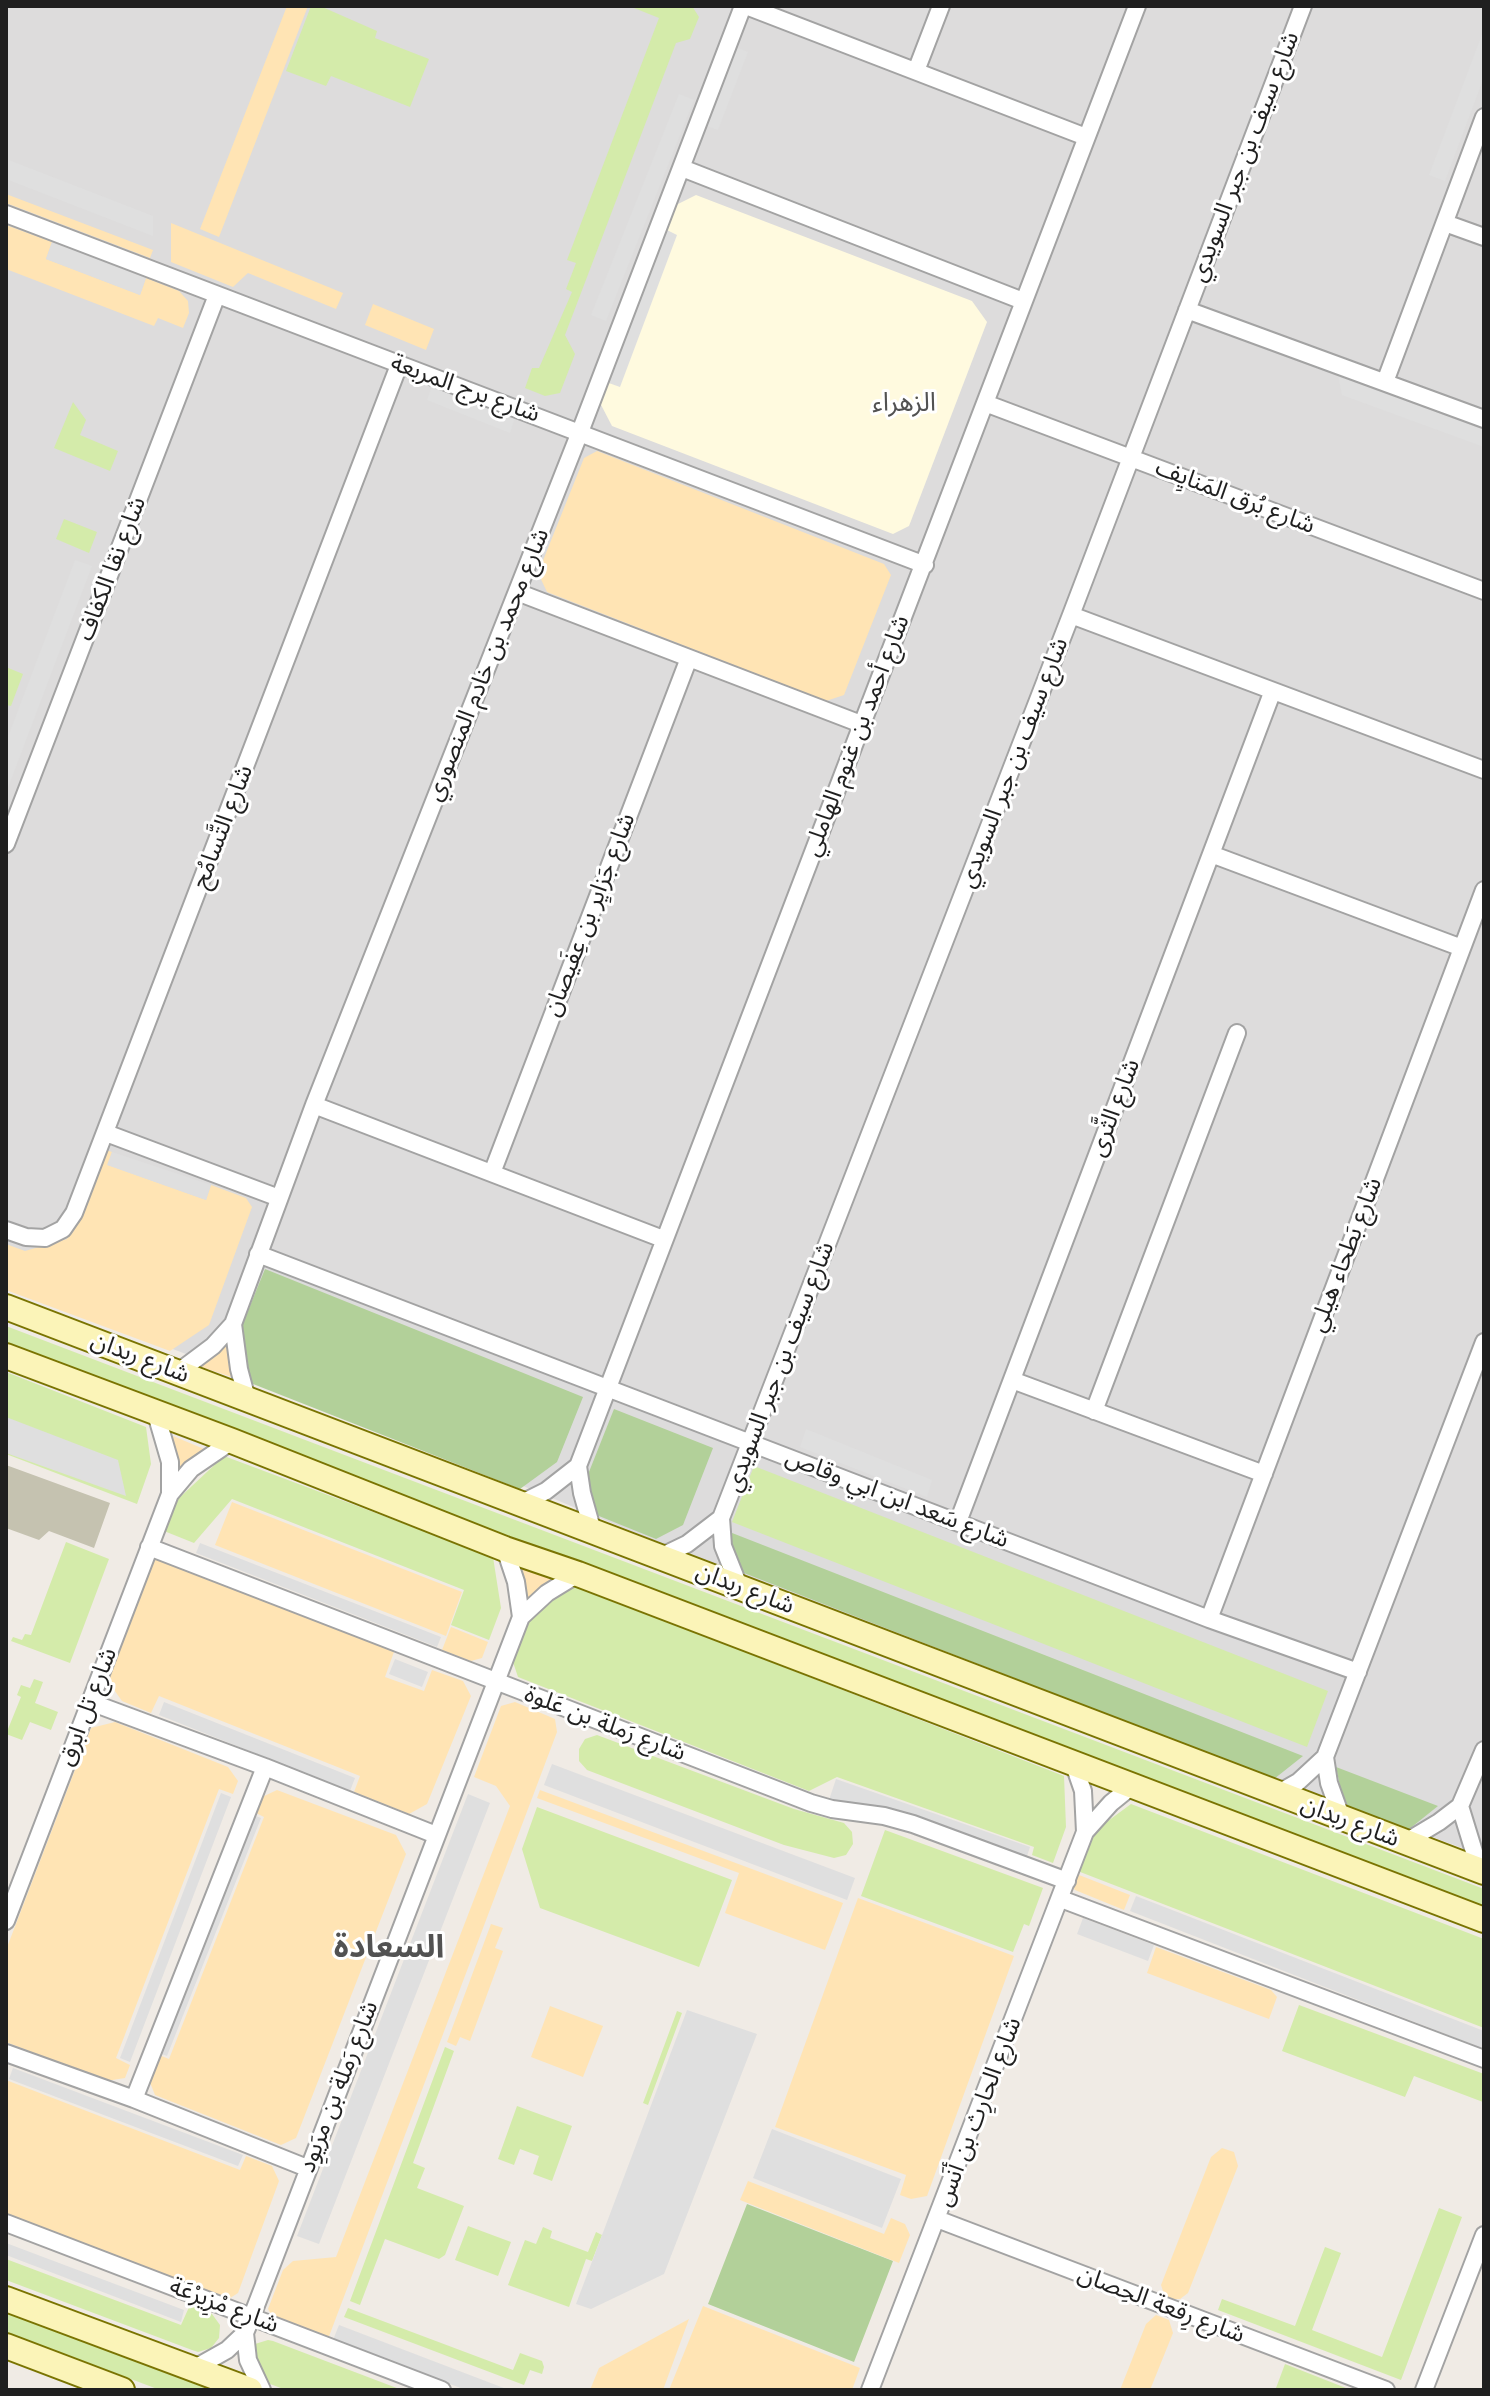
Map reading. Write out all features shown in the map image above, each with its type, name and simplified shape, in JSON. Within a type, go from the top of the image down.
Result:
[{"type":"main road","name":"شارع ربدان","points":[[6,1307],[1482,1871]]},
{"type":"main road","name":"شارع ربدان","points":[[6,1356],[505,1549],[578,1574],[1484,1920]]},
{"type":"main road","points":[[6,2299],[250,2390]]},
{"type":"main road","points":[[6,2346],[122,2390]]},
{"type":"street","points":[[744,6],[1086,137]]},
{"type":"street","name":"شارع محمد بن خادم المنصوري","points":[[177,1373],[213,1346],[233,1324],[314,1105],[580,432],[744,6]]},
{"type":"street","points":[[916,71],[941,6]]},
{"type":"street","name":"شارع أحمد بن غنوم الهاملي","points":[[578,1466],[1137,6]]},
{"type":"street","name":"شارع سيف بن جبر السويدي","points":[[739,1586],[723,1546],[721,1518],[1303,6]]},
{"type":"street","points":[[1385,382],[1484,117]]},
{"type":"street","points":[[682,168],[1023,301]]},
{"type":"street","name":"شارع برج المربعة","points":[[6,214],[925,565]]},
{"type":"street","points":[[1445,223],[1484,237]]},
{"type":"street","name":"شارع نقا الكفاف","points":[[6,844],[217,295]]},
{"type":"street","points":[[1187,310],[1484,419]]},
{"type":"street","name":"شارع التَّسامُح","points":[[6,1230],[36,1239],[45,1238],[63,1229],[74,1213],[399,365]]},
{"type":"street","name":"شارع بُرق المَنايِف","points":[[985,403],[1484,591]]},
{"type":"street","points":[[517,592],[861,724]]},
{"type":"street","points":[[1071,615],[1272,693],[1484,770]]},
{"type":"street","name":"شارع جَزايِر بن عِفَيصان","points":[[492,1173],[689,658]]},
{"type":"street","name":"شارع الثَّرى","points":[[958,1522],[1272,693]]},
{"type":"street","points":[[1211,854],[1462,948]]},
{"type":"street","name":"شارع بَطحاء هيلي","points":[[1209,1619],[1484,890]]},
{"type":"street","points":[[1094,1411],[1237,1033]]},
{"type":"street","points":[[314,1105],[663,1239]]},
{"type":"street","points":[[106,1133],[279,1198]]},
{"type":"street","name":"شارع سَعد ابن ابي وقاص","points":[[258,1254],[1209,1619],[1358,1672]]},
{"type":"street","name":"شارع محمد بن خادم المنصوري","points":[[233,1324],[236,1354],[247,1399]]},
{"type":"street","points":[[1277,1794],[1298,1782],[1325,1757],[1484,1342]]},
{"type":"street","points":[[1012,1380],[1264,1474]]},
{"type":"street","name":"شارع تل ابرق","points":[[156,1414],[170,1462],[170,1494]]},
{"type":"street","name":"شارع تل ابرق","points":[[6,1921],[170,1494],[191,1469],[232,1441]]},
{"type":"street","points":[[522,1503],[546,1491],[578,1466],[593,1532]]},
{"type":"street","name":"شارع سيف بن جبر السويدي","points":[[660,1557],[699,1537],[721,1518]]},
{"type":"street","name":"شارع رَملة بن عَلوة","points":[[149,1547],[811,1803],[913,1824],[1067,1881]]},
{"type":"street","points":[[505,1549],[516,1582],[521,1617]]},
{"type":"street","name":"شارع رَملة بن مرَيوِد","points":[[195,2368],[217,2357],[245,2333],[521,1617],[547,1593],[578,1574]]},
{"type":"street","points":[[90,1702],[436,1835]]},
{"type":"street","points":[[1404,1843],[1460,1806],[1484,1750]]},
{"type":"street","points":[[1325,1757],[1329,1783],[1342,1819]]},
{"type":"street","name":"شارع الحارِث بن أنَس","points":[[1074,1765],[1083,1791],[1085,1832]]},
{"type":"street","points":[[134,2099],[265,1767]]},
{"type":"street","name":"شارع الحارِث بن أنَس","points":[[870,2390],[1085,1832],[1102,1812],[1132,1786]]},
{"type":"street","points":[[1460,1806],[1482,1871]]},
{"type":"street","points":[[1061,1899],[1484,2059]]},
{"type":"street","points":[[6,2053],[134,2099],[307,2168]]},
{"type":"street","name":"شارع رِقعة الحِصان","points":[[937,2219],[1386,2390]]},
{"type":"street","name":"شارع مْزِيرْعَة","points":[[6,2223],[442,2390]]},
{"type":"street","points":[[1424,2390],[1484,2235]]},
{"type":"street","points":[[245,2333],[248,2360],[262,2390]]},
{"type":"shaded area","points":[[6,6],[1484,6],[1484,1856],[851,1623],[449,1455],[6,1285]]},
{"type":"shaded area","points":[[1484,29],[1484,77],[1445,181],[1429,175]]},
{"type":"shaded area","points":[[735,47],[748,52],[718,130],[704,125]]},
{"type":"shaded area","points":[[679,94],[694,100],[606,321],[591,315]]},
{"type":"shaded area","points":[[6,159],[153,216],[153,236],[6,179]]},
{"type":"shaded area","points":[[696,195],[972,301],[987,322],[909,526],[893,534],[612,426],[599,401],[674,206]]},
{"type":"shaded area","points":[[665,229],[677,235],[620,387],[606,382]]},
{"type":"shaded area","points":[[52,242],[146,278],[140,295],[46,259]]},
{"type":"shaded area","points":[[1338,375],[1484,430],[1484,447],[1342,395]]},
{"type":"shaded area","points":[[433,383],[516,414],[510,433],[427,400]]},
{"type":"shaded area","points":[[75,560],[92,566],[6,793],[6,742]]},
{"type":"shaded area","points":[[112,1152],[211,1185],[206,1200],[107,1165]]},
{"type":"shaded area","points":[[6,1417],[118,1460],[126,1496],[6,1453]]},
{"type":"shaded area","points":[[806,1429],[932,1480],[927,1497],[800,1447]]},
{"type":"shaded area","points":[[6,1465],[110,1503],[94,1548],[49,1531],[39,1540],[6,1528]]},
{"type":"shaded area","points":[[200,1543],[441,1637],[437,1647],[196,1553]]},
{"type":"shaded area","points":[[395,1659],[428,1672],[422,1687],[389,1674]]},
{"type":"shaded area","points":[[164,1702],[355,1778],[350,1791],[159,1715]]},
{"type":"shaded area","points":[[552,1764],[855,1878],[847,1900],[544,1785]]},
{"type":"shaded area","points":[[836,1779],[1030,1847],[1022,1871],[828,1803]]},
{"type":"shaded area","points":[[221,1793],[231,1797],[130,2062],[120,2058]]},
{"type":"shaded area","points":[[468,1794],[490,1803],[319,2244],[297,2236]]},
{"type":"shaded area","points":[[253,1815],[261,1818],[167,2056],[159,2053]]},
{"type":"shaded area","points":[[1136,1896],[1484,2031],[1484,2049],[1130,1911]]},
{"type":"shaded area","points":[[1083,1918],[1154,1945],[1148,1961],[1077,1934]]},
{"type":"shaded area","points":[[687,2010],[757,2034],[664,2274],[591,2309],[576,2304]]},
{"type":"shaded area","points":[[13,2068],[243,2155],[238,2166],[9,2079]]},
{"type":"shaded area","points":[[772,2129],[901,2179],[882,2228],[753,2178]]},
{"type":"shaded area","points":[[6,2243],[184,2310],[181,2322],[6,2255]]},
{"type":"shaded area","points":[[339,2325],[509,2390],[466,2390],[333,2340]]},
{"type":"green space","points":[[311,6],[320,6],[377,31],[375,38],[429,59],[410,107],[331,76],[326,86],[286,71]]},
{"type":"green space","points":[[629,6],[692,6],[699,17],[690,39],[676,43],[565,335],[575,354],[560,393],[545,396],[525,388],[532,368],[539,368],[572,292],[566,289],[576,263],[567,260],[659,18]]},
{"type":"green space","points":[[73,402],[86,420],[80,435],[118,451],[110,471],[54,448]]},
{"type":"green space","points":[[64,519],[97,532],[89,553],[56,539]]},
{"type":"green space","points":[[6,667],[23,674],[11,706],[6,705]]},
{"type":"green space","points":[[265,1269],[583,1397],[557,1462],[520,1489],[248,1382],[239,1333]]},
{"type":"green space","points":[[6,1326],[1484,1889],[1484,1911],[6,1346]]},
{"type":"green space","points":[[6,1372],[146,1427],[151,1464],[137,1504],[6,1454]]},
{"type":"green space","points":[[614,1409],[713,1448],[683,1525],[656,1539],[589,1512],[583,1487]]},
{"type":"green space","points":[[224,1456],[493,1557],[501,1608],[489,1640],[451,1625],[464,1590],[232,1499],[194,1543],[164,1531],[177,1500]]},
{"type":"green space","points":[[754,1466],[1328,1691],[1307,1747],[732,1522]]},
{"type":"green space","points":[[727,1531],[1303,1756],[1274,1779],[731,1568]]},
{"type":"green space","points":[[66,1542],[109,1559],[70,1663],[11,1641],[13,1637],[22,1640],[25,1634],[31,1635]]},
{"type":"green space","points":[[573,1585],[1064,1776],[1066,1827],[1053,1863],[1032,1855],[1034,1847],[837,1777],[809,1791],[518,1677],[512,1659],[532,1615]]},
{"type":"green space","points":[[34,1679],[43,1682],[35,1703],[58,1712],[51,1730],[30,1722],[22,1740],[6,1734],[21,1697],[17,1695],[21,1685],[30,1688]]},
{"type":"green space","points":[[597,1735],[794,1809],[844,1823],[852,1832],[853,1844],[846,1855],[834,1858],[784,1845],[587,1770],[579,1761],[579,1749],[585,1739]]},
{"type":"green space","points":[[1336,1767],[1438,1806],[1408,1830],[1344,1805]]},
{"type":"green space","points":[[1131,1804],[1484,1939],[1484,2028],[1075,1870],[1089,1835]]},
{"type":"green space","points":[[537,1807],[732,1880],[699,1967],[540,1908],[522,1849]]},
{"type":"green space","points":[[885,1830],[1043,1888],[1029,1926],[1024,1924],[1013,1952],[861,1896]]},
{"type":"green space","points":[[1299,2005],[1484,2074],[1483,2102],[1414,2076],[1405,2097],[1282,2051]]},
{"type":"green space","points":[[677,2011],[682,2013],[648,2105],[643,2103]]},
{"type":"green space","points":[[445,2047],[454,2051],[413,2163],[425,2168],[417,2188],[464,2206],[445,2255],[439,2259],[385,2239],[360,2305],[350,2301]]},
{"type":"green space","points":[[517,2106],[572,2126],[552,2181],[533,2174],[539,2156],[520,2149],[514,2165],[498,2159]]},
{"type":"green space","points":[[747,2204],[893,2261],[854,2362],[708,2304]]},
{"type":"green space","points":[[1439,2208],[1462,2217],[1401,2380],[1218,2310],[1222,2299],[1295,2326],[1325,2247],[1341,2253],[1312,2330],[1382,2357]]},
{"type":"green space","points":[[468,2226],[511,2242],[498,2276],[455,2260]]},
{"type":"green space","points":[[543,2227],[552,2231],[550,2238],[588,2252],[596,2232],[602,2235],[592,2261],[586,2259],[569,2307],[508,2285],[525,2240],[536,2244]]},
{"type":"green space","points":[[6,2259],[181,2325],[190,2305],[212,2314],[220,2325],[219,2338],[211,2348],[198,2352],[192,2350],[6,2280]]},
{"type":"green space","points":[[348,2308],[513,2370],[520,2353],[542,2361],[542,2374],[530,2370],[524,2385],[344,2317]]},
{"type":"green space","points":[[6,2311],[213,2390],[160,2390],[6,2332]]},
{"type":"green space","points":[[268,2340],[402,2390],[286,2390],[257,2379],[250,2350],[255,2344]]},
{"type":"green space","points":[[1285,2364],[1351,2390],[1280,2390],[1276,2388]]},
{"type":"sand","points":[[287,6],[308,6],[219,237],[200,229]]},
{"type":"sand","points":[[6,194],[153,250],[150,258],[6,203]]},
{"type":"sand","points":[[171,223],[343,293],[336,309],[248,273],[233,287],[171,262]]},
{"type":"sand","points":[[6,225],[52,242],[46,259],[140,295],[146,278],[179,291],[188,301],[189,313],[183,328],[158,318],[154,326],[6,269]]},
{"type":"sand","points":[[373,304],[434,329],[426,350],[365,325]]},
{"type":"sand","points":[[597,451],[884,564],[891,575],[844,695],[826,701],[547,592],[538,573],[584,458]]},
{"type":"sand","points":[[106,1150],[112,1152],[108,1165],[206,1200],[211,1185],[246,1198],[252,1207],[209,1325],[170,1351],[6,1290],[6,1244],[25,1251],[67,1239],[100,1154]]},
{"type":"sand","points":[[226,1345],[232,1377],[201,1367]]},
{"type":"sand","points":[[173,1436],[204,1449],[177,1469]]},
{"type":"sand","points":[[232,1502],[462,1592],[446,1636],[215,1545]]},
{"type":"sand","points":[[162,1558],[395,1649],[385,1677],[424,1691],[432,1670],[463,1681],[471,1696],[427,1804],[409,1814],[354,1792],[360,1776],[159,1696],[151,1713],[122,1701],[107,1680],[152,1561]]},
{"type":"sand","points":[[515,1565],[552,1579],[521,1603]]},
{"type":"sand","points":[[451,1627],[488,1642],[482,1658],[471,1661],[442,1650]]},
{"type":"sand","points":[[515,1702],[555,1719],[557,1732],[328,2339],[274,2319],[268,2309],[283,2270],[293,2261],[336,2257],[510,1806],[496,1786],[474,1777],[501,1706]]},
{"type":"sand","points":[[115,1722],[228,1767],[238,1781],[233,1794],[219,1789],[116,2058],[130,2065],[125,2078],[106,2081],[6,2042],[6,1950],[91,1728]]},
{"type":"sand","points":[[277,1790],[396,1835],[406,1854],[296,2138],[281,2145],[155,2095],[149,2080],[159,2055],[169,2059],[264,1817],[254,1812],[260,1798]]},
{"type":"sand","points":[[540,1790],[843,1903],[825,1950],[725,1913],[739,1873],[537,1798]]},
{"type":"sand","points":[[1074,1873],[1130,1895],[1124,1910],[1075,1890],[1070,1883]]},
{"type":"sand","points":[[858,1898],[1014,1956],[927,2196],[911,2199],[900,2195],[906,2175],[775,2127]]},
{"type":"sand","points":[[491,1924],[503,1928],[495,1948],[503,1951],[470,2041],[460,2037],[456,2046],[447,2042]]},
{"type":"sand","points":[[1156,1947],[1271,1990],[1277,1997],[1269,2019],[1147,1973]]},
{"type":"sand","points":[[550,2006],[603,2026],[583,2077],[531,2057]]},
{"type":"sand","points":[[6,2080],[240,2170],[246,2156],[272,2166],[279,2181],[238,2293],[227,2300],[6,2215]]},
{"type":"sand","points":[[1222,2148],[1234,2152],[1238,2166],[1188,2293],[1180,2299],[1171,2299],[1164,2294],[1161,2285],[1211,2157]]},
{"type":"sand","points":[[748,2181],[884,2234],[891,2218],[905,2224],[910,2235],[899,2263],[740,2200]]},
{"type":"sand","points":[[703,2306],[860,2368],[852,2390],[669,2390]]},
{"type":"sand","points":[[1156,2315],[1169,2320],[1173,2333],[1150,2390],[1120,2390],[1146,2324]]},
{"type":"sand","points":[[689,2319],[663,2390],[590,2390],[599,2368]]},
{"type":"district","name":"الزهراء","points":[[904,404]]},
{"type":"district","name":"السعادة","points":[[389,1948]]}]
